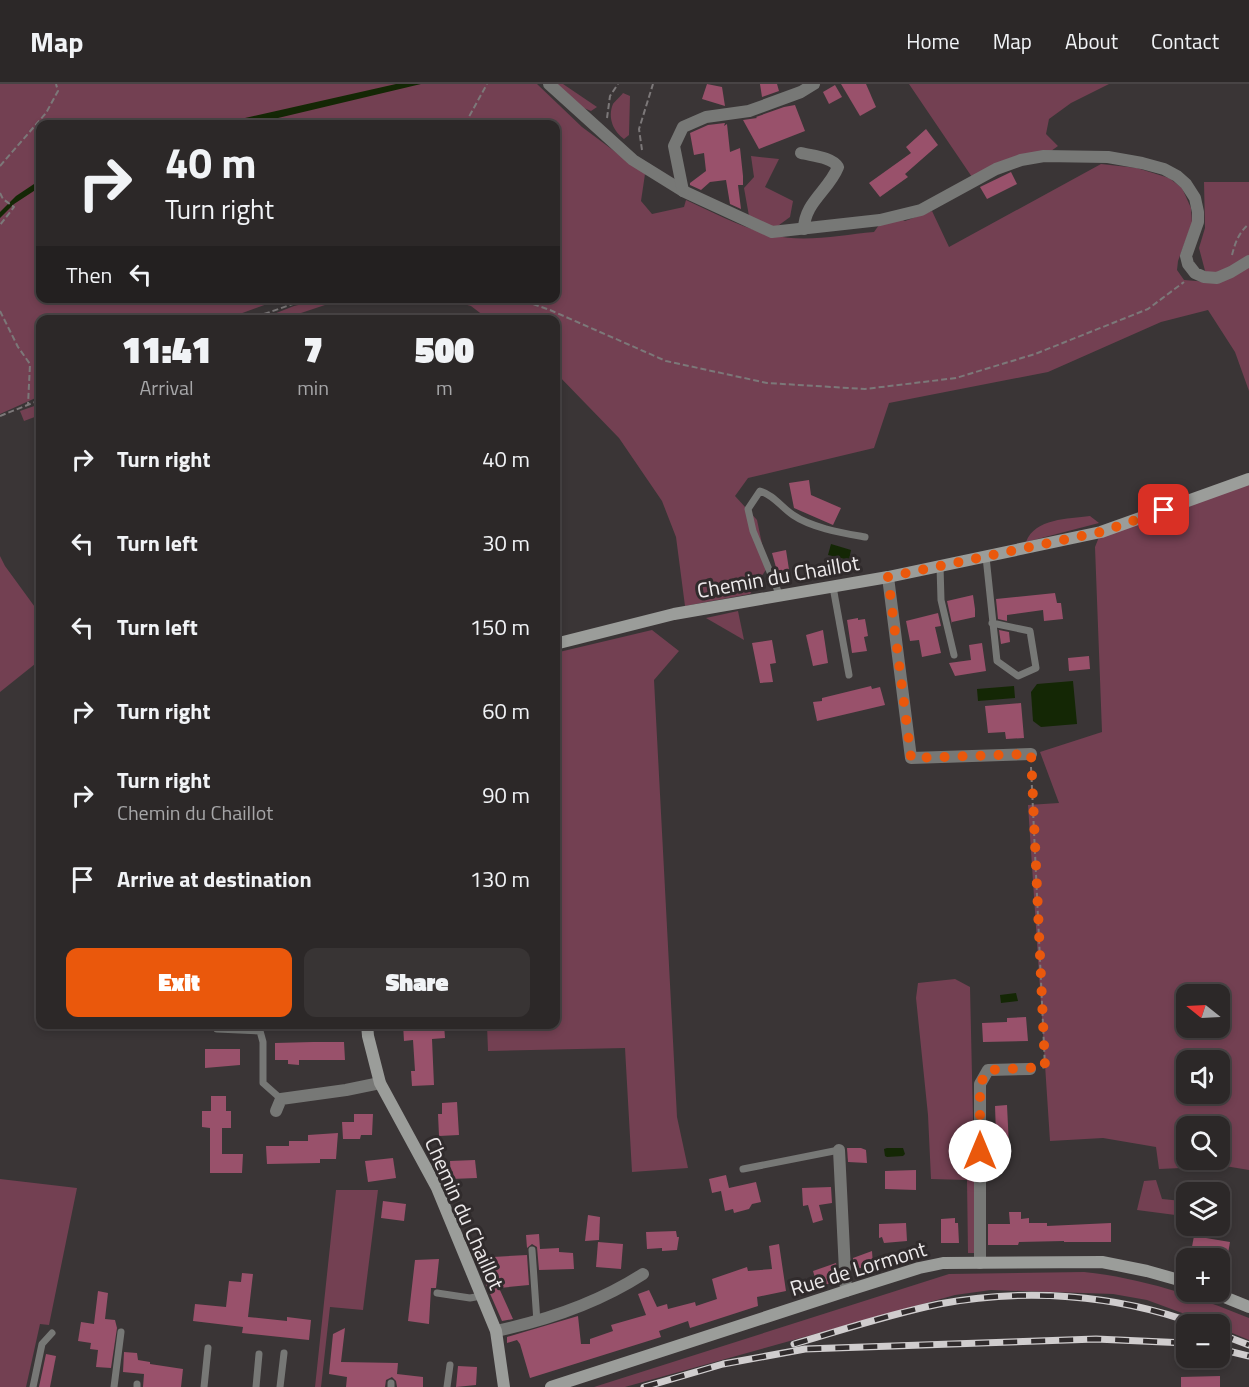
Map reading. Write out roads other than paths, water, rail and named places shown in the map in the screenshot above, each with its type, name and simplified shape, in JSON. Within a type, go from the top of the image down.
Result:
[{"type":"street","points":[[549,84],[633,160],[682,191],[772,232],[880,220],[921,210],[996,169],[1021,160],[1070,155],[1108,157],[1164,169],[1186,184],[1195,198],[1197,222],[1186,256],[1188,264],[1195,273],[1204,277],[1217,278],[1249,261]]},
{"type":"street","points":[[682,191],[674,146],[683,127],[706,117],[749,111],[801,92],[814,84]]},
{"type":"street","points":[[801,153],[828,159],[838,168],[835,175],[813,201],[804,219],[804,229]]},
{"type":"street","name":"Chemin du Chaillot","points":[[560,643],[674,614],[888,577],[1101,532],[1249,479]]},
{"type":"street","points":[[888,577],[911,758],[1031,754]]},
{"type":"street","name":"Chemin du Chaillot","points":[[367,1029],[380,1083],[437,1188],[496,1331],[504,1387]]},
{"type":"street","points":[[980,1263],[980,1084],[988,1070],[1030,1069]]},
{"type":"street","points":[[278,1105],[380,1083]]},
{"type":"street","points":[[839,1150],[846,1291]]},
{"type":"street","name":"Rue de Lormont","points":[[551,1387],[846,1291],[919,1268],[943,1263],[1102,1262],[1176,1279]]},
{"type":"street","points":[[496,1331],[537,1322],[583,1305],[643,1274]]},
{"type":"street","points":[[1230,1299],[1249,1307]]},
{"type":"lane","points":[[780,596],[753,531],[748,509],[760,490],[768,493],[794,516],[832,531],[865,537]]},
{"type":"lane","points":[[986,557],[992,624],[997,661],[1018,676],[1036,668],[1030,631],[992,624]]},
{"type":"lane","points":[[940,566],[940,600],[954,655]]},
{"type":"lane","points":[[833,587],[849,675]]},
{"type":"lane","points":[[217,1029],[260,1031],[263,1042],[263,1083],[278,1105]]},
{"type":"lane","points":[[743,1169],[839,1150]]},
{"type":"lane","points":[[532,1250],[537,1322]]},
{"type":"lane","points":[[437,1293],[470,1298],[481,1296]]},
{"type":"lane","points":[[114,1387],[121,1332]]},
{"type":"lane","points":[[33,1387],[42,1344],[52,1333]]},
{"type":"lane","points":[[204,1387],[208,1348]]},
{"type":"lane","points":[[280,1387],[284,1353]]},
{"type":"lane","points":[[256,1387],[259,1354]]},
{"type":"lane","points":[[447,1387],[450,1365]]},
{"type":"railway","points":[[794,1344],[921,1308],[1004,1296],[1036,1295],[1102,1300],[1176,1318]]},
{"type":"railway","points":[[1230,1338],[1249,1345]]},
{"type":"railway","points":[[644,1387],[723,1364],[805,1349],[1096,1339],[1176,1343]]},
{"type":"railway","points":[[1230,1351],[1249,1356]]}]
